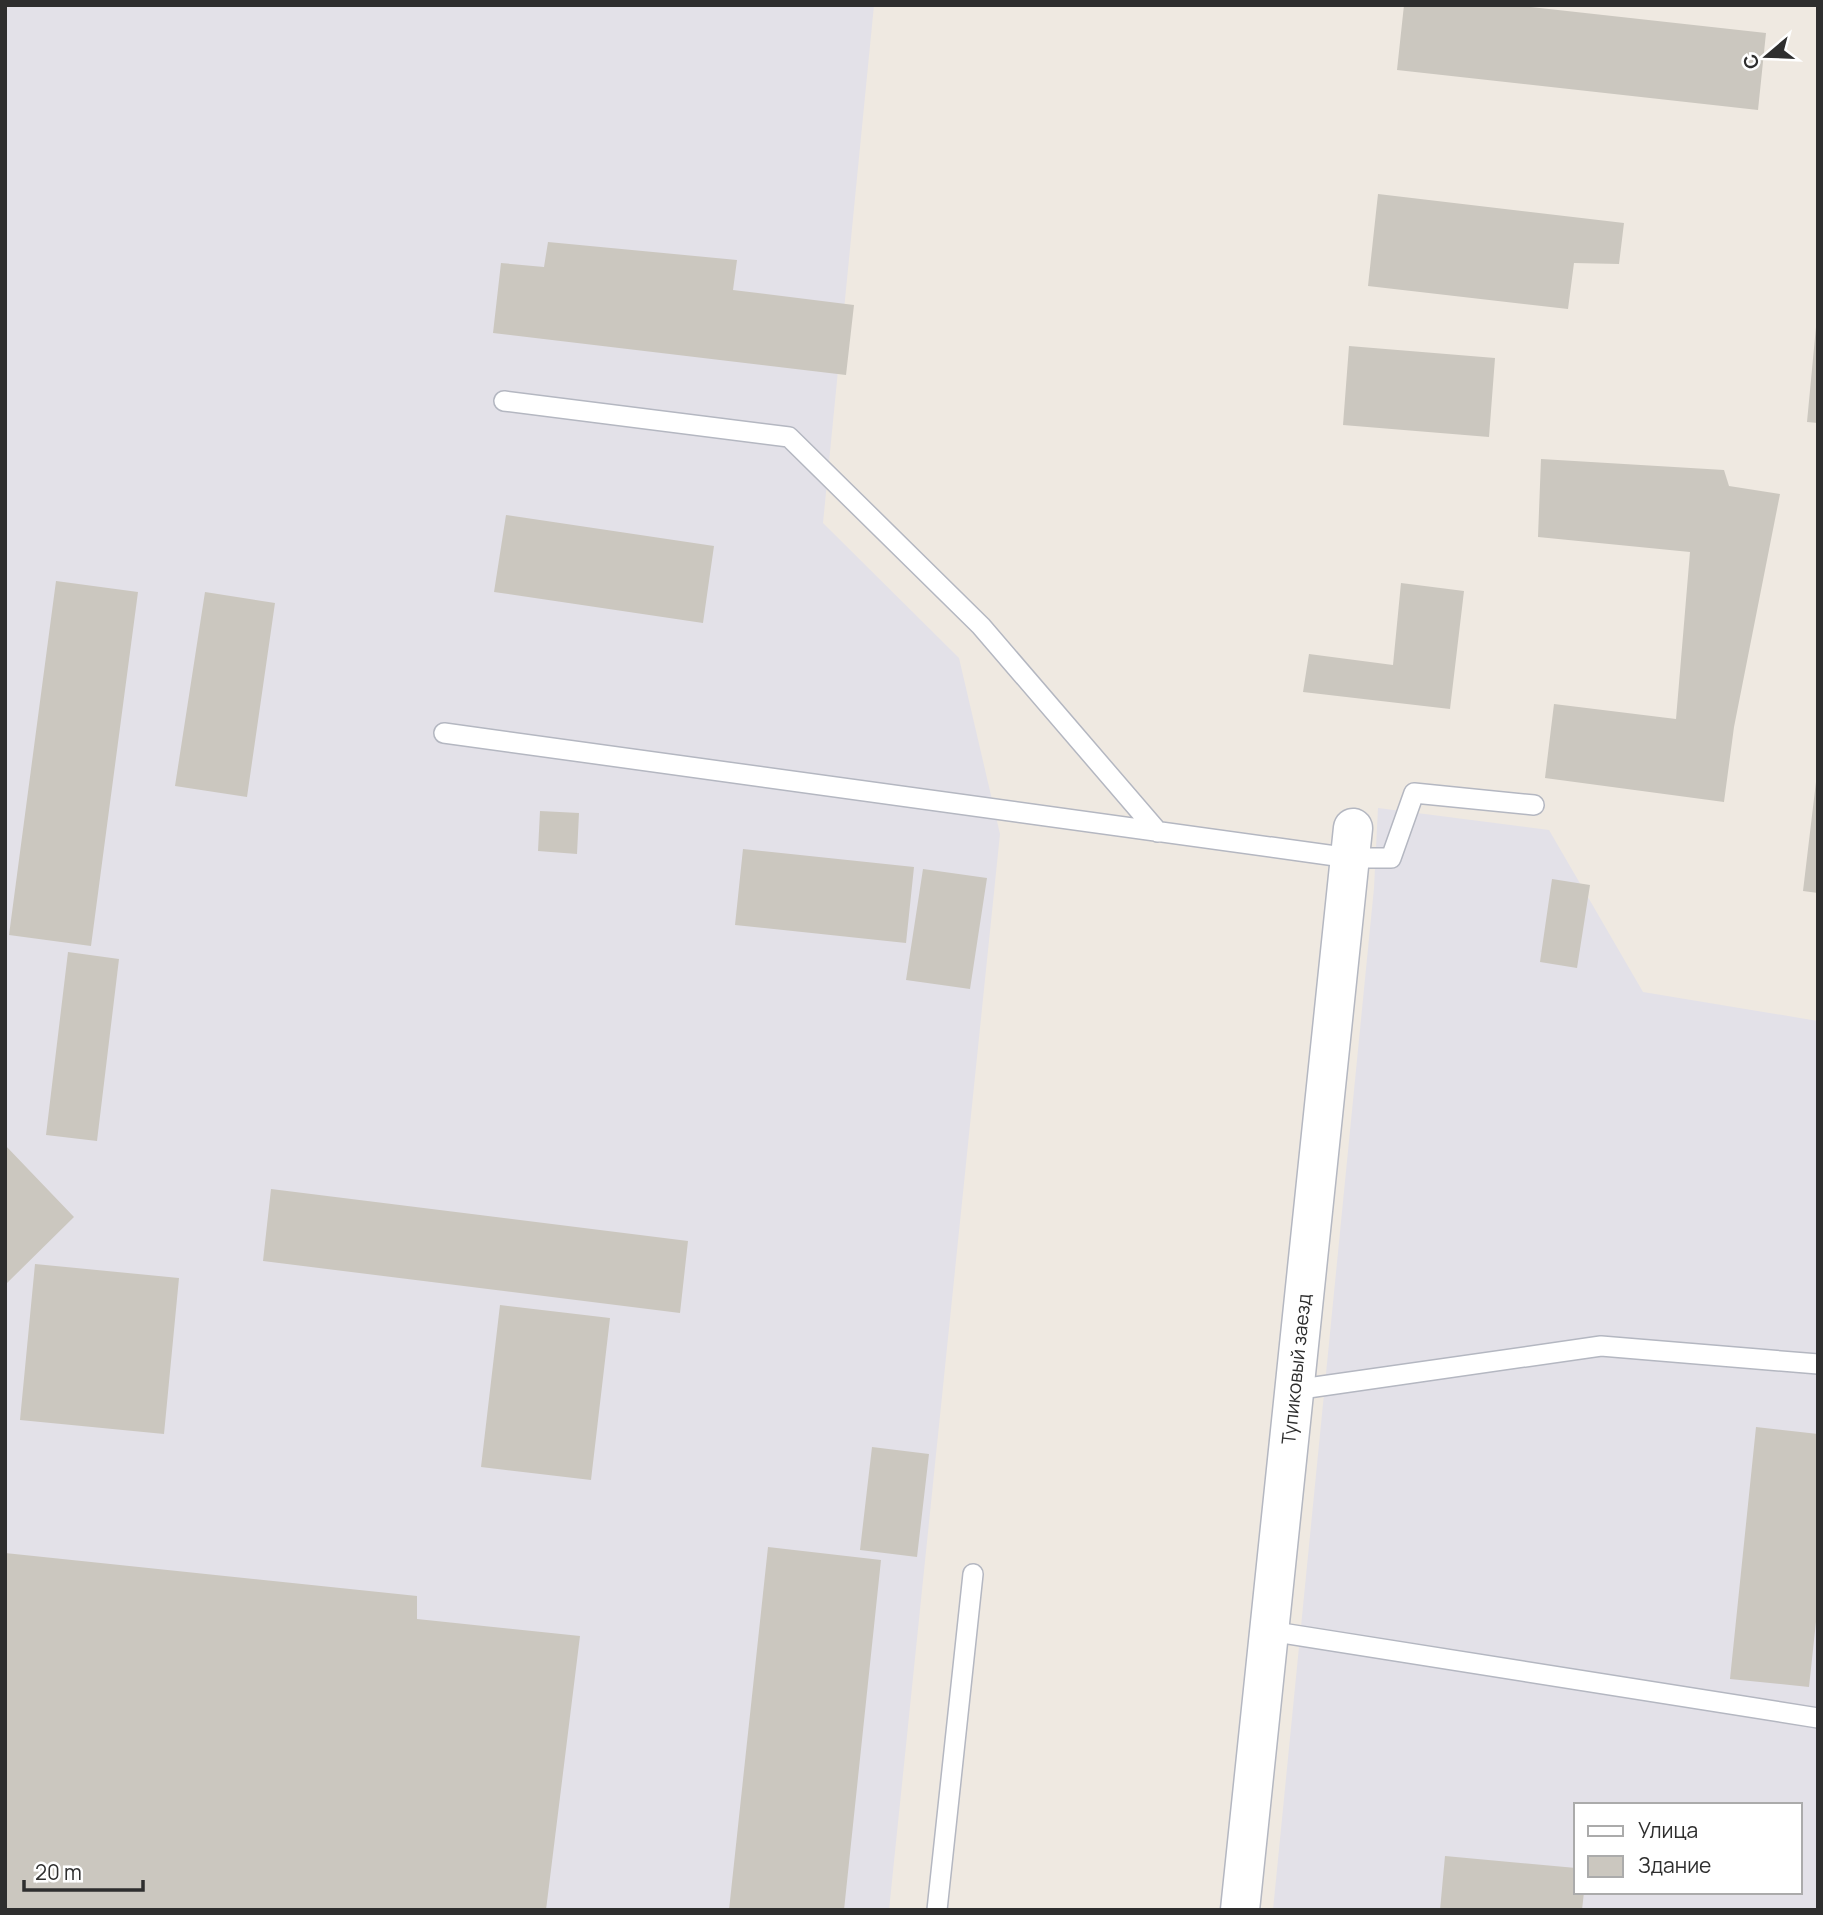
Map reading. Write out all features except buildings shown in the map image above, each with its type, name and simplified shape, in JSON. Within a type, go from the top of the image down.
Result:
[{"type":"street","name":"Тупиковый заезд","points":[[1240,1910],[1351,843]]},
{"type":"lane","points":[[504,401],[789,437],[981,626],[1158,832]]},
{"type":"lane","points":[[444,733],[1158,832],[1351,843],[1391,858],[1414,793],[1534,806]]},
{"type":"lane","points":[[1294,1390],[1601,1346],[1818,1364]]},
{"type":"lane","points":[[937,1910],[973,1574]]},
{"type":"lane","points":[[1269,1631],[1818,1718]]},
{"type":"shaded area","points":[[5,5],[874,5],[823,523],[959,658],[1000,834],[889,1910],[5,1910]]},
{"type":"shaded area","points":[[1378,808],[1549,830],[1643,992],[1818,1021],[1818,1910],[1273,1910],[1374,888]]}]
